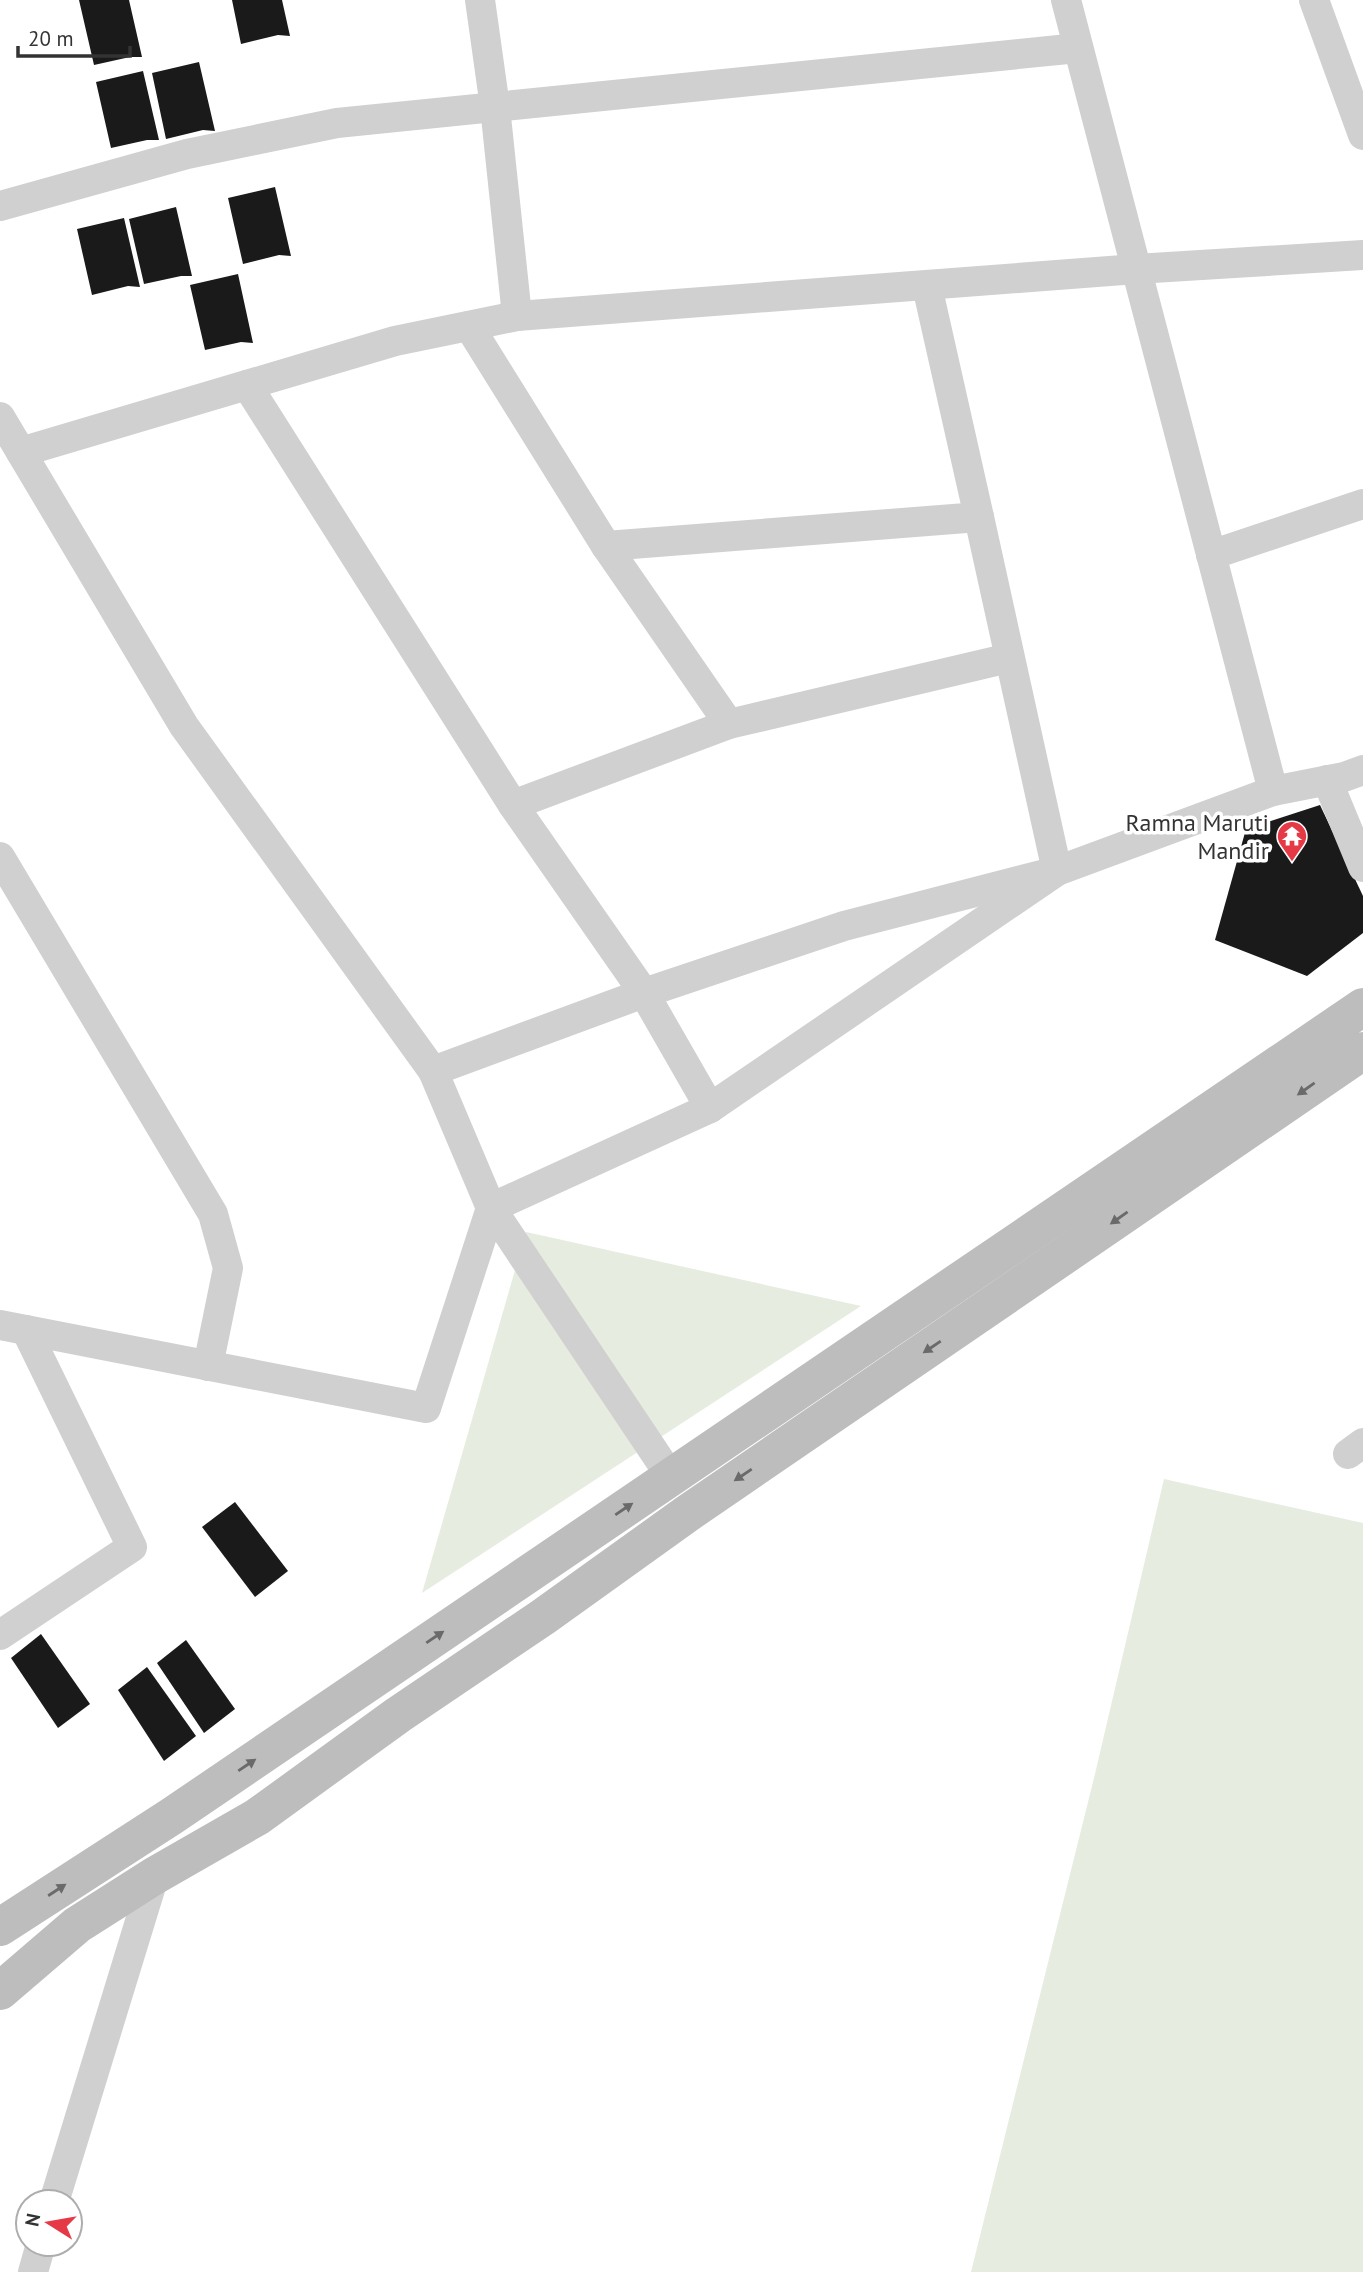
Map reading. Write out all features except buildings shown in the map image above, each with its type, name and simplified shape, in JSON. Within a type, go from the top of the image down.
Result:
[{"type":"street","points":[[480,0],[495,107],[517,316]]},
{"type":"street","points":[[1066,0],[1273,791]]},
{"type":"street","points":[[1314,0],[1363,135]]},
{"type":"street","points":[[0,206],[187,154],[337,123],[1078,48]]},
{"type":"street","points":[[21,452],[395,341],[517,316],[1136,269],[1363,255]]},
{"type":"street","points":[[927,286],[1058,871]]},
{"type":"street","points":[[469,326],[606,546],[729,724]]},
{"type":"street","points":[[247,385],[513,805],[645,993],[710,1108]]},
{"type":"street","points":[[0,417],[184,726],[433,1071],[491,1208],[671,1477]]},
{"type":"street","points":[[1211,555],[1363,504]]},
{"type":"street","points":[[606,546],[979,517]]},
{"type":"street","points":[[513,805],[729,724],[1009,658]]},
{"type":"street","points":[[433,1071],[645,993],[844,926],[1058,871],[1273,791],[1363,770]]},
{"type":"street","points":[[1327,780],[1363,867]]},
{"type":"street","points":[[0,857],[213,1214],[228,1268],[208,1366]]},
{"type":"street","points":[[13,1327],[426,1408],[491,1208],[710,1108],[1058,871]]},
{"type":"street","points":[[0,1927],[172,1816],[1363,1007]]},
{"type":"street","points":[[0,1991],[77,1925],[154,1875],[257,1816],[688,1513],[1363,1051]]},
{"type":"street","points":[[0,1634],[132,1547],[13,1327]]},
{"type":"street","points":[[58,2188],[154,1875]]},
{"type":"shaded area","points":[[526,1232],[861,1306],[422,1593]]},
{"type":"shaded area","points":[[1164,1479],[1363,1523],[1363,2272],[971,2272],[1095,1774]]},
{"type":"place","name":"Ramna Maruti Mandir","points":[[1292,863]]}]
